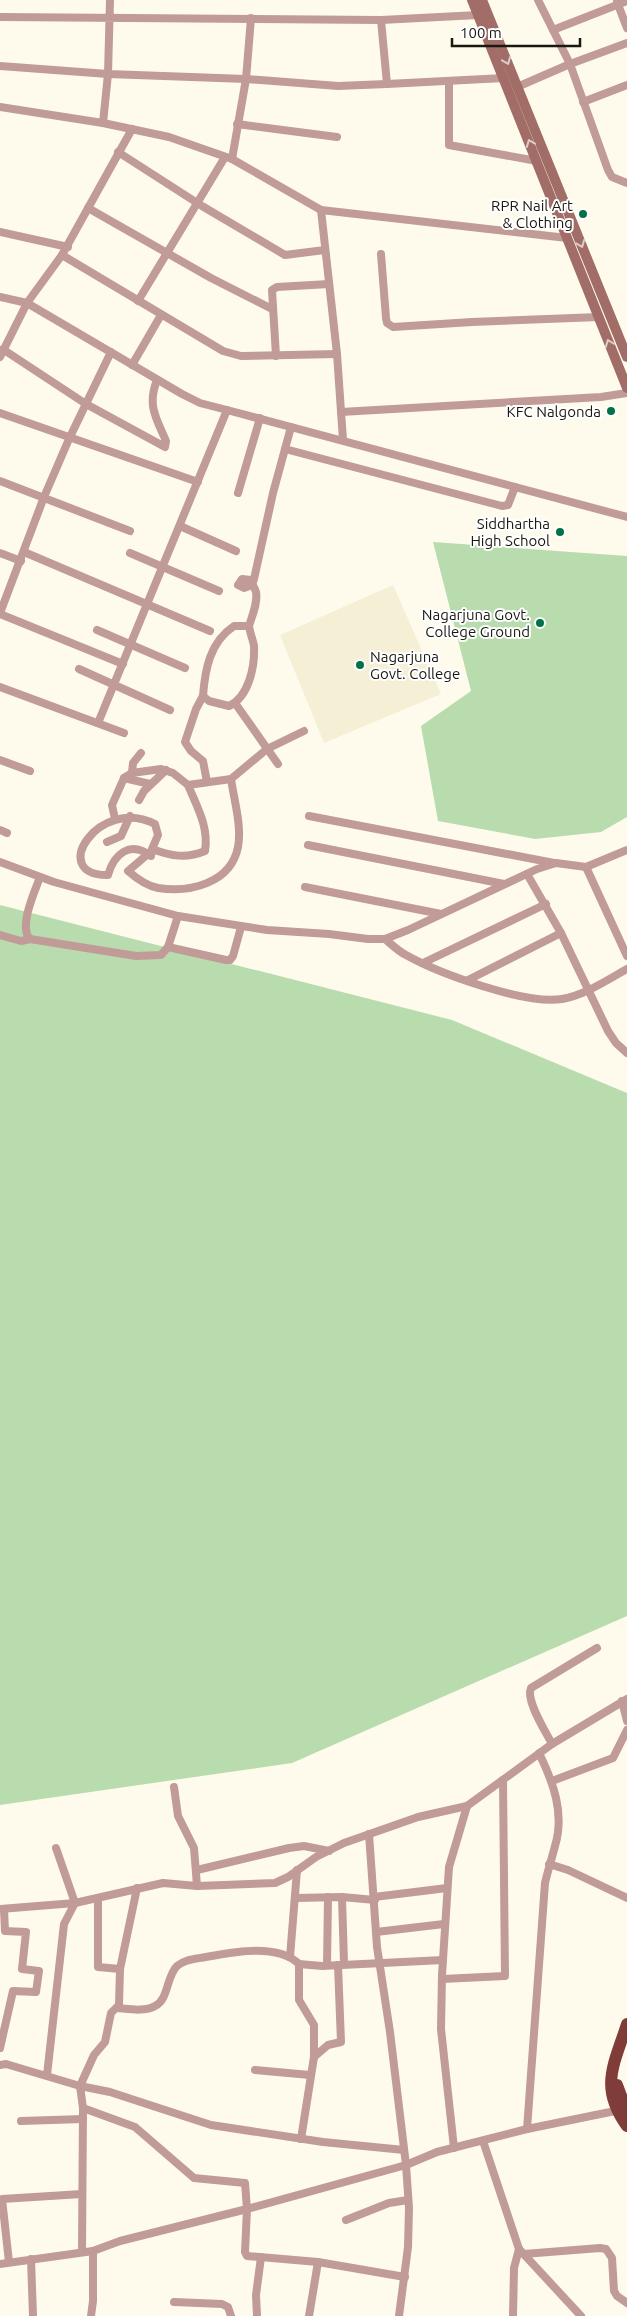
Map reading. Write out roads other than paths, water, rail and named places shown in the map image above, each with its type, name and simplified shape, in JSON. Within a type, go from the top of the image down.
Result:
[{"type":"highway","points":[[627,2024],[613,2068],[627,2126]]},
{"type":"highway","points":[[620,2102],[618,2069],[627,2042]]},
{"type":"main road","points":[[472,0],[627,388]]},
{"type":"main road","points":[[482,0],[624,341],[627,357]]},
{"type":"street","points":[[103,123],[108,74],[110,0]]},
{"type":"street","points":[[538,0],[570,64],[608,170],[612,177],[627,183]]},
{"type":"street","points":[[553,30],[617,2],[627,1]]},
{"type":"street","points":[[617,2],[627,28]]},
{"type":"street","points":[[0,17],[381,20],[478,15]]},
{"type":"street","points":[[138,301],[197,203],[229,158],[238,124],[246,79],[251,18]]},
{"type":"street","points":[[381,20],[387,84]]},
{"type":"street","points":[[517,87],[570,64],[627,43]]},
{"type":"street","points":[[0,66],[108,74],[246,79],[330,85],[504,78]]},
{"type":"street","points":[[449,81],[449,145],[536,161]]},
{"type":"street","points":[[584,102],[627,85]]},
{"type":"street","points":[[0,108],[103,123],[169,137],[229,158],[321,210],[567,238]]},
{"type":"street","points":[[238,124],[337,137]]},
{"type":"street","points":[[132,129],[68,247],[27,303],[1,352],[86,404],[164,447],[166,441],[152,404],[152,394],[157,380]]},
{"type":"street","points":[[118,152],[197,203],[285,255],[325,250]]},
{"type":"street","points":[[88,208],[239,294],[272,309]]},
{"type":"street","points":[[321,210],[337,354],[343,440]]},
{"type":"street","points":[[0,232],[68,247]]},
{"type":"street","points":[[382,254],[386,318],[393,328],[472,322],[599,317]]},
{"type":"street","points":[[62,255],[223,351],[241,356],[337,354]]},
{"type":"street","points":[[276,356],[272,309],[272,293],[274,288],[329,284]]},
{"type":"street","points":[[0,297],[27,303],[157,380],[200,403],[627,517]]},
{"type":"street","points":[[132,365],[161,315]]},
{"type":"street","points":[[111,352],[69,439],[44,497],[0,613],[123,664]]},
{"type":"street","points":[[341,412],[601,397],[627,393]]},
{"type":"street","points":[[98,723],[227,410]]},
{"type":"street","points":[[0,414],[198,482]]},
{"type":"street","points":[[238,493],[260,418]]},
{"type":"street","points":[[203,696],[209,700],[229,706],[235,703],[249,682],[254,646],[249,626],[256,604],[256,590],[252,585],[291,427]]},
{"type":"street","points":[[286,449],[502,506],[508,505],[515,487]]},
{"type":"street","points":[[0,481],[130,531]]},
{"type":"street","points":[[180,526],[236,551]]},
{"type":"street","points":[[24,552],[210,631]]},
{"type":"street","points":[[0,553],[21,561]]},
{"type":"street","points":[[130,553],[219,591]]},
{"type":"street","points":[[207,782],[203,762],[191,751],[185,742],[196,709],[203,696],[207,664],[220,638],[234,626],[249,626]]},
{"type":"street","points":[[97,630],[130,646],[185,668]]},
{"type":"street","points":[[79,669],[170,710]]},
{"type":"street","points":[[0,688],[124,733]]},
{"type":"street","points":[[235,703],[278,764]]},
{"type":"street","points":[[188,785],[231,779],[267,749],[304,730]]},
{"type":"street","points":[[132,773],[133,763],[141,753]]},
{"type":"street","points":[[0,760],[30,771]]},
{"type":"street","points":[[115,820],[112,805],[124,778],[132,773],[148,769],[166,770],[173,774],[188,785],[205,824],[207,841],[205,852],[193,856],[176,856],[148,850],[128,850],[120,853],[114,859],[108,875],[96,876],[87,872],[82,866],[80,857],[83,844],[90,834],[115,820],[130,816],[142,817],[155,824],[158,835],[148,850],[128,871],[136,878],[156,888],[192,888],[213,882],[228,871],[234,861],[238,846],[238,824],[231,779]]},
{"type":"street","points":[[139,800],[150,784],[166,770]]},
{"type":"street","points":[[124,778],[150,784]]},
{"type":"street","points":[[108,842],[121,836],[130,816]]},
{"type":"street","points":[[309,816],[586,867],[627,850]]},
{"type":"street","points":[[308,845],[504,884]]},
{"type":"street","points":[[0,862],[40,877],[178,916],[241,927],[368,939],[385,939],[504,884],[556,863]]},
{"type":"street","points":[[100,866],[109,871]]},
{"type":"street","points":[[586,867],[627,956]]},
{"type":"street","points":[[528,874],[561,933],[608,1031],[616,1043],[627,1052]]},
{"type":"street","points":[[30,939],[25,932],[25,922],[40,877]]},
{"type":"street","points":[[305,888],[440,914]]},
{"type":"street","points":[[423,963],[546,904]]},
{"type":"street","points":[[0,935],[21,941],[30,939],[136,956],[161,955],[168,947],[178,916]]},
{"type":"street","points":[[168,947],[230,960],[234,956],[241,927]]},
{"type":"street","points":[[468,980],[561,933]]},
{"type":"street","points":[[385,939],[404,954],[423,963],[508,994],[538,1000],[562,999],[588,990],[627,969]]},
{"type":"street","points":[[552,1744],[531,1701],[531,1688],[597,1648]]},
{"type":"street","points":[[0,2048],[13,1991],[36,1992],[39,1971],[22,1969],[26,1932],[5,1931],[2,1909],[75,1903],[163,1883],[197,1886],[275,1883],[329,1850],[418,1817],[467,1806],[552,1744],[624,1700],[627,1721]]},
{"type":"street","points":[[552,1781],[613,1758],[627,1730]]},
{"type":"street","points":[[526,2129],[545,1883],[556,1845],[558,1830],[558,1807],[552,1781],[539,1753]]},
{"type":"street","points":[[442,1979],[505,1976],[503,1780]]},
{"type":"street","points":[[174,1786],[178,1816],[194,1848],[197,1886]]},
{"type":"street","points":[[454,2148],[441,2029],[444,1924],[449,1867],[467,1806]]},
{"type":"street","points":[[369,1834],[379,1964],[406,2165],[408,2246],[406,2277],[399,2316]]},
{"type":"street","points":[[197,1870],[289,1848],[304,1846],[329,1850]]},
{"type":"street","points":[[47,2075],[64,1924],[75,1903],[56,1848]]},
{"type":"street","points":[[549,1864],[568,1870],[627,1898]]},
{"type":"street","points":[[290,1957],[297,1870]]},
{"type":"street","points":[[82,2252],[83,2108],[80,2086],[94,2055],[105,2042],[111,2013],[117,2008],[120,2001],[120,1969],[137,1888]]},
{"type":"street","points":[[296,1898],[374,1898],[447,1888]]},
{"type":"street","points":[[328,1897],[328,1966]]},
{"type":"street","points":[[314,2057],[328,2045],[341,2042],[342,1897]]},
{"type":"street","points":[[98,1899],[98,1967],[120,1969]]},
{"type":"street","points":[[376,1932],[444,1924]]},
{"type":"street","points":[[117,2008],[143,2009],[155,2006],[162,1999],[172,1972],[187,1961],[249,1950],[290,1957],[299,1964],[328,1966],[443,1960]]},
{"type":"street","points":[[299,1964],[299,2000],[314,2025],[314,2057],[300,2139]]},
{"type":"street","points":[[0,2064],[47,2075],[80,2086],[110,2092],[211,2125],[300,2139],[404,2150]]},
{"type":"street","points":[[255,2070],[310,2075]]},
{"type":"street","points":[[0,2264],[93,2250],[120,2241],[248,2209],[406,2165],[483,2140],[526,2129],[603,2114],[620,2102]]},
{"type":"street","points":[[83,2108],[134,2128],[194,2178],[245,2183],[248,2209],[245,2254],[318,2262],[406,2277]]},
{"type":"street","points":[[21,2121],[83,2119]]},
{"type":"street","points":[[483,2140],[521,2251],[581,2316]]},
{"type":"street","points":[[9,2262],[1,2199],[82,2194]]},
{"type":"street","points":[[346,2220],[389,2203],[408,2200]]},
{"type":"street","points":[[521,2251],[606,2249],[612,2258],[614,2291],[617,2296],[627,2302]]},
{"type":"street","points":[[91,2316],[93,2301],[93,2250]]},
{"type":"street","points":[[513,2316],[514,2268],[521,2251]]},
{"type":"street","points":[[257,2316],[256,2295],[260,2257]]},
{"type":"street","points":[[31,2259],[33,2316]]},
{"type":"street","points":[[309,2316],[318,2262]]},
{"type":"street","points":[[174,2302],[222,2304],[228,2307],[230,2316]]},
{"type":"place","name":"RPR Nail Art & Clothing","points":[[583,214]]},
{"type":"place","name":"KFC Nalgonda","points":[[611,411]]},
{"type":"place","name":"Siddhartha High School","points":[[560,532]]},
{"type":"place","name":"Nagarjuna Govt. College Ground","points":[[540,623]]},
{"type":"place","name":"Nagarjuna Govt. College","points":[[360,665]]}]
